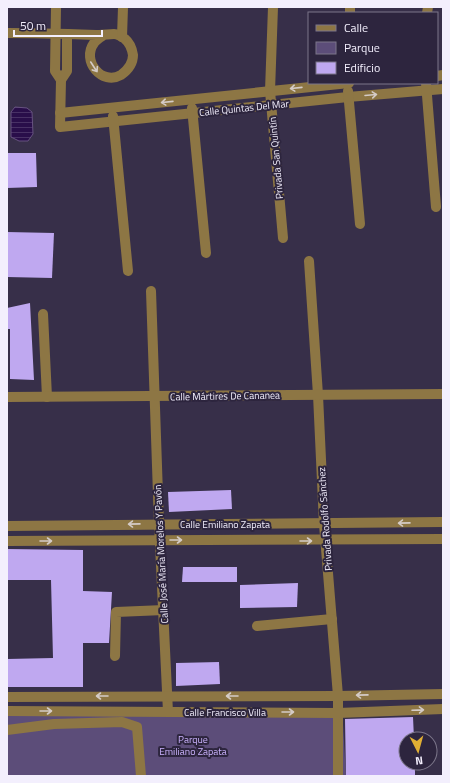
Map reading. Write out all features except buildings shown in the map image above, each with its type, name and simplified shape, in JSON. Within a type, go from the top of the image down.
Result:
[{"type":"street","name":"Calle Quintas Del Mar","points":[[56,7],[55,71],[61,80]]},
{"type":"street","points":[[122,37],[123,7]]},
{"type":"street","name":"Privada San Quintín","points":[[273,7],[270,91],[283,238]]},
{"type":"street","points":[[7,33],[115,34],[125,39],[132,48],[133,59],[128,70],[119,76],[108,77],[97,72],[91,63],[90,52],[94,42],[104,35]]},
{"type":"street","name":"Calle Quintas Del Mar","points":[[67,34],[67,71],[61,80],[60,127],[193,114],[426,87],[443,89]]},
{"type":"street","name":"Calle Quintas Del Mar","points":[[60,113],[338,84]]},
{"type":"street","points":[[348,84],[360,224]]},
{"type":"street","points":[[426,87],[436,207]]},
{"type":"street","points":[[191,100],[206,253]]},
{"type":"street","points":[[112,108],[128,271]]},
{"type":"street","name":"Privada Rodolfo Sánchez","points":[[309,262],[318,395],[324,524],[338,696],[338,776]]},
{"type":"street","name":"Calle José María Morelos Y Pavón","points":[[151,291],[159,524],[168,712]]},
{"type":"street","points":[[44,314],[47,397]]},
{"type":"street","name":"Calle Mártires De Cananea","points":[[7,397],[443,394]]},
{"type":"street","name":"Calle Emiliano Zapata","points":[[7,526],[443,522]]},
{"type":"street","name":"Calle Emiliano Zapata","points":[[7,541],[326,541],[443,539]]},
{"type":"street","points":[[115,656],[116,612],[164,610]]},
{"type":"street","points":[[257,626],[332,619]]},
{"type":"street","name":"Calle Francisco Villa","points":[[7,697],[338,696],[443,694]]},
{"type":"street","name":"Calle Francisco Villa","points":[[7,711],[338,712],[443,709]]},
{"type":"street","points":[[7,730],[54,724],[114,722],[122,722],[137,727],[141,776]]},
{"type":"green space","name":"Parque Emiliano Zapata","points":[[325,713],[343,724],[346,776],[7,776],[7,715]]},
{"type":"shaded area","points":[[15,107],[27,108],[32,112],[33,134],[28,141],[19,141],[11,137],[11,112]]}]
